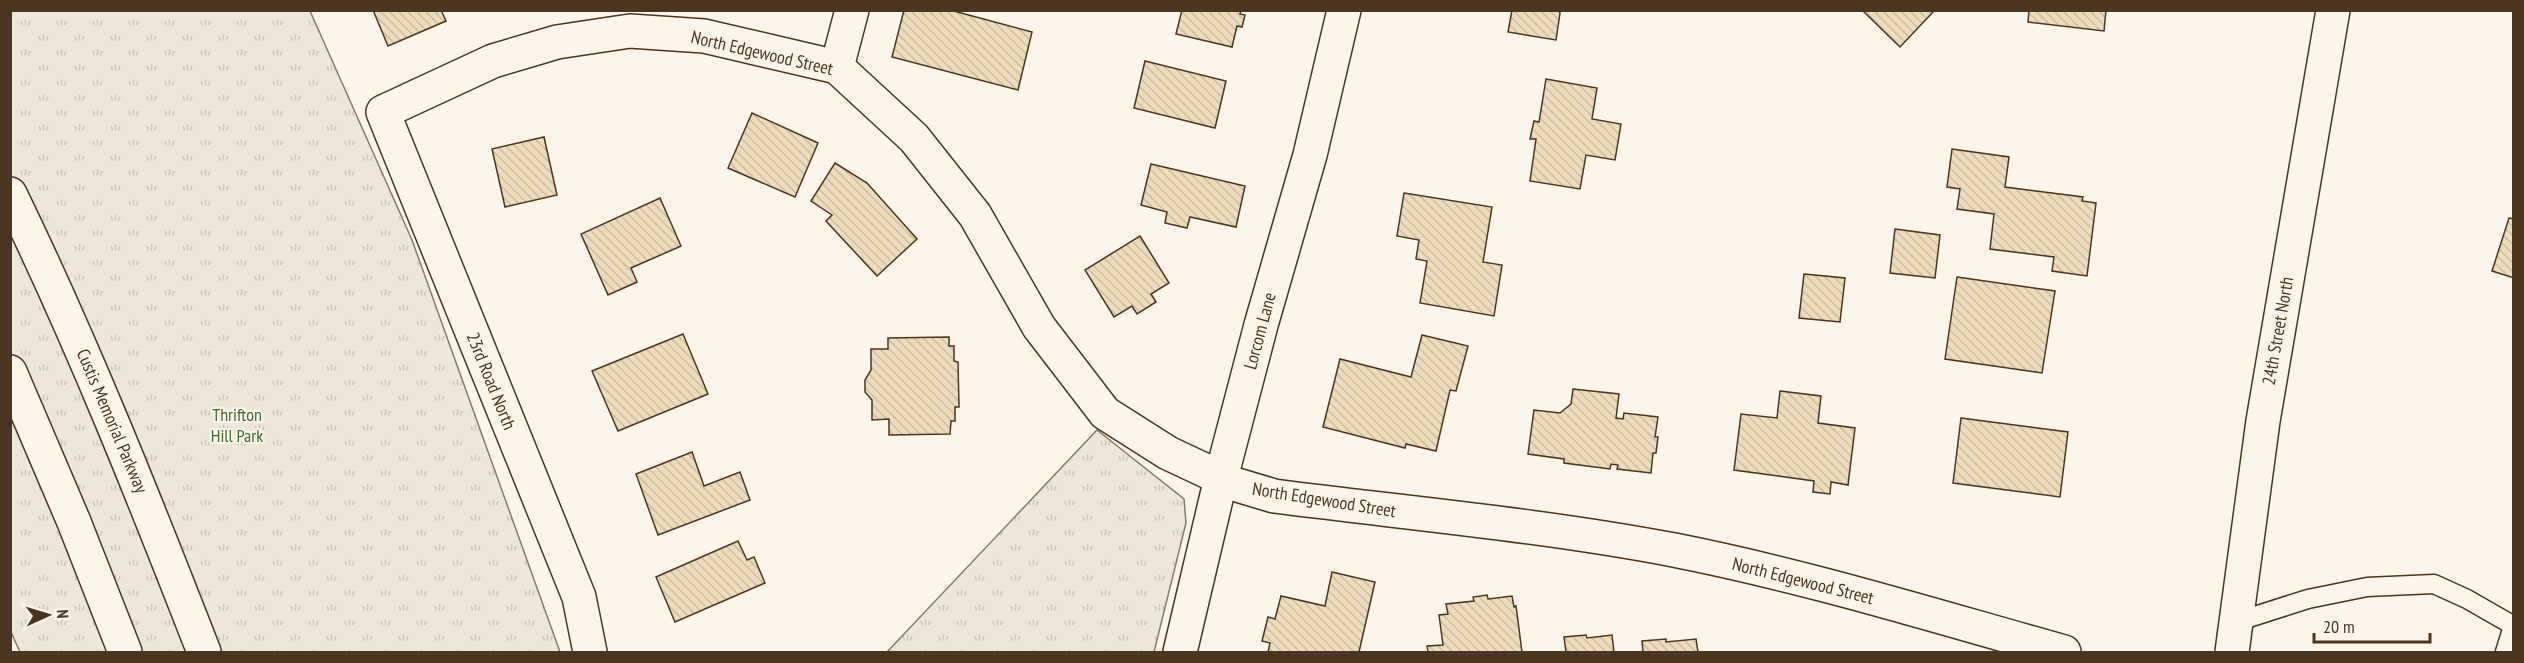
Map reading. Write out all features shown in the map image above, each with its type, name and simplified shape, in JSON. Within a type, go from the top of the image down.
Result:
[{"type":"main road","points":[[837,67],[852,10]]},
{"type":"main road","name":"Lorcom Lane","points":[[1180,652],[1221,478],[1261,325],[1310,155],[1344,10]]},
{"type":"main road","name":"24th Street North","points":[[2234,637],[2263,421],[2333,10]]},
{"type":"main road","name":"North Edgewood Street","points":[[383,112],[493,61],[557,42],[630,31],[704,36],[837,67],[914,138],[975,216],[1039,327],[1105,413],[1168,453],[1246,489],[1274,496],[1546,529],[1705,557],[1856,594],[2064,652]]},
{"type":"main road","name":"23rd Road North","points":[[383,112],[579,597],[590,652]]},
{"type":"main road","name":"Custis Memorial Parkway","points":[[10,194],[49,274],[91,370],[204,652]]},
{"type":"main road","points":[[10,372],[74,522],[124,652]]},
{"type":"lane","points":[[2234,637],[2308,599],[2367,587],[2434,585],[2467,599],[2513,626],[2505,652]]},
{"type":"green space","name":"Thrifton Hill Park","points":[[11,11],[310,11],[412,240],[560,652],[20,652],[11,632]]},
{"type":"green space","points":[[1097,430],[1184,499],[1186,523],[1154,652],[887,652]]},
{"type":"building","points":[[373,10],[441,10],[446,21],[388,46]]},
{"type":"building","points":[[904,10],[950,10],[1032,32],[1018,90],[892,57]]},
{"type":"building","points":[[1182,10],[1241,10],[1240,14],[1245,15],[1242,27],[1237,26],[1232,47],[1176,34]]},
{"type":"building","points":[[1512,10],[1558,10],[1560,13],[1556,40],[1508,32]]},
{"type":"building","points":[[1862,10],[1931,10],[1933,12],[1900,47]]},
{"type":"building","points":[[2029,10],[2106,10],[2104,31],[2028,22]]},
{"type":"building","points":[[1145,61],[1226,81],[1215,128],[1134,108]]},
{"type":"building","points":[[1546,79],[1597,88],[1592,119],[1621,124],[1615,160],[1586,155],[1580,189],[1530,181],[1536,139],[1530,139],[1534,121],[1539,122]]},
{"type":"building","points":[[752,113],[818,143],[795,197],[728,168]]},
{"type":"building","points":[[544,137],[557,195],[505,207],[492,149]]},
{"type":"building","points":[[1952,149],[2009,157],[2005,187],[2083,197],[2082,201],[2096,203],[2087,276],[2052,271],[2054,257],[1990,249],[1994,214],[1957,209],[1960,189],[1947,187]]},
{"type":"building","points":[[835,163],[867,183],[917,239],[877,276],[826,221],[832,215],[811,201]]},
{"type":"building","points":[[1151,164],[1245,186],[1236,227],[1190,217],[1187,228],[1165,223],[1167,212],[1141,205]]},
{"type":"building","points":[[1404,193],[1492,207],[1483,262],[1502,265],[1494,316],[1420,303],[1427,261],[1416,259],[1419,240],[1397,236]]},
{"type":"building","points":[[660,198],[681,246],[631,268],[637,282],[608,295],[581,234]]},
{"type":"building","points":[[2509,218],[2514,219],[2514,278],[2492,271]]},
{"type":"building","points":[[1895,229],[1940,235],[1935,278],[1890,273]]},
{"type":"building","points":[[1140,236],[1169,283],[1151,294],[1156,302],[1137,314],[1132,306],[1114,317],[1085,270]]},
{"type":"building","points":[[1804,274],[1845,278],[1840,322],[1799,318]]},
{"type":"building","points":[[1957,277],[2055,291],[2042,373],[1945,359]]},
{"type":"building","points":[[683,334],[708,394],[618,431],[592,371]]},
{"type":"building","points":[[1422,335],[1468,346],[1456,391],[1450,390],[1436,451],[1406,444],[1405,448],[1323,427],[1340,359],[1411,377]]},
{"type":"building","points":[[949,337],[949,346],[954,346],[954,361],[958,362],[959,407],[955,407],[955,421],[951,421],[950,434],[889,435],[889,419],[872,420],[872,400],[865,392],[865,380],[871,370],[871,349],[888,349],[888,338]]},
{"type":"building","points":[[1573,389],[1619,394],[1616,418],[1623,419],[1624,413],[1658,417],[1655,437],[1658,437],[1656,453],[1653,453],[1651,473],[1617,469],[1618,465],[1611,464],[1610,469],[1564,463],[1564,459],[1528,454],[1534,410],[1560,413],[1571,404]]},
{"type":"building","points":[[1780,391],[1821,396],[1818,423],[1855,428],[1848,485],[1831,482],[1830,494],[1813,492],[1814,481],[1734,470],[1741,414],[1777,418]]},
{"type":"building","points":[[1961,418],[2068,432],[2060,497],[1953,483]]},
{"type":"building","points":[[692,452],[704,486],[740,472],[750,500],[658,535],[636,474]]},
{"type":"building","points":[[738,541],[747,560],[754,557],[765,583],[675,622],[656,577]]},
{"type":"building","points":[[1332,572],[1375,582],[1359,652],[1268,652],[1270,643],[1262,641],[1268,617],[1275,619],[1281,596],[1325,606]]},
{"type":"building","points":[[1487,595],[1488,599],[1512,596],[1514,607],[1516,606],[1522,652],[1428,652],[1427,646],[1443,645],[1439,615],[1448,614],[1446,604],[1474,601],[1473,597]]},
{"type":"building","points":[[1586,635],[1587,638],[1612,635],[1614,652],[1566,652],[1564,637]]},
{"type":"building","points":[[1666,639],[1666,642],[1696,639],[1698,652],[1643,652],[1642,641]]}]
